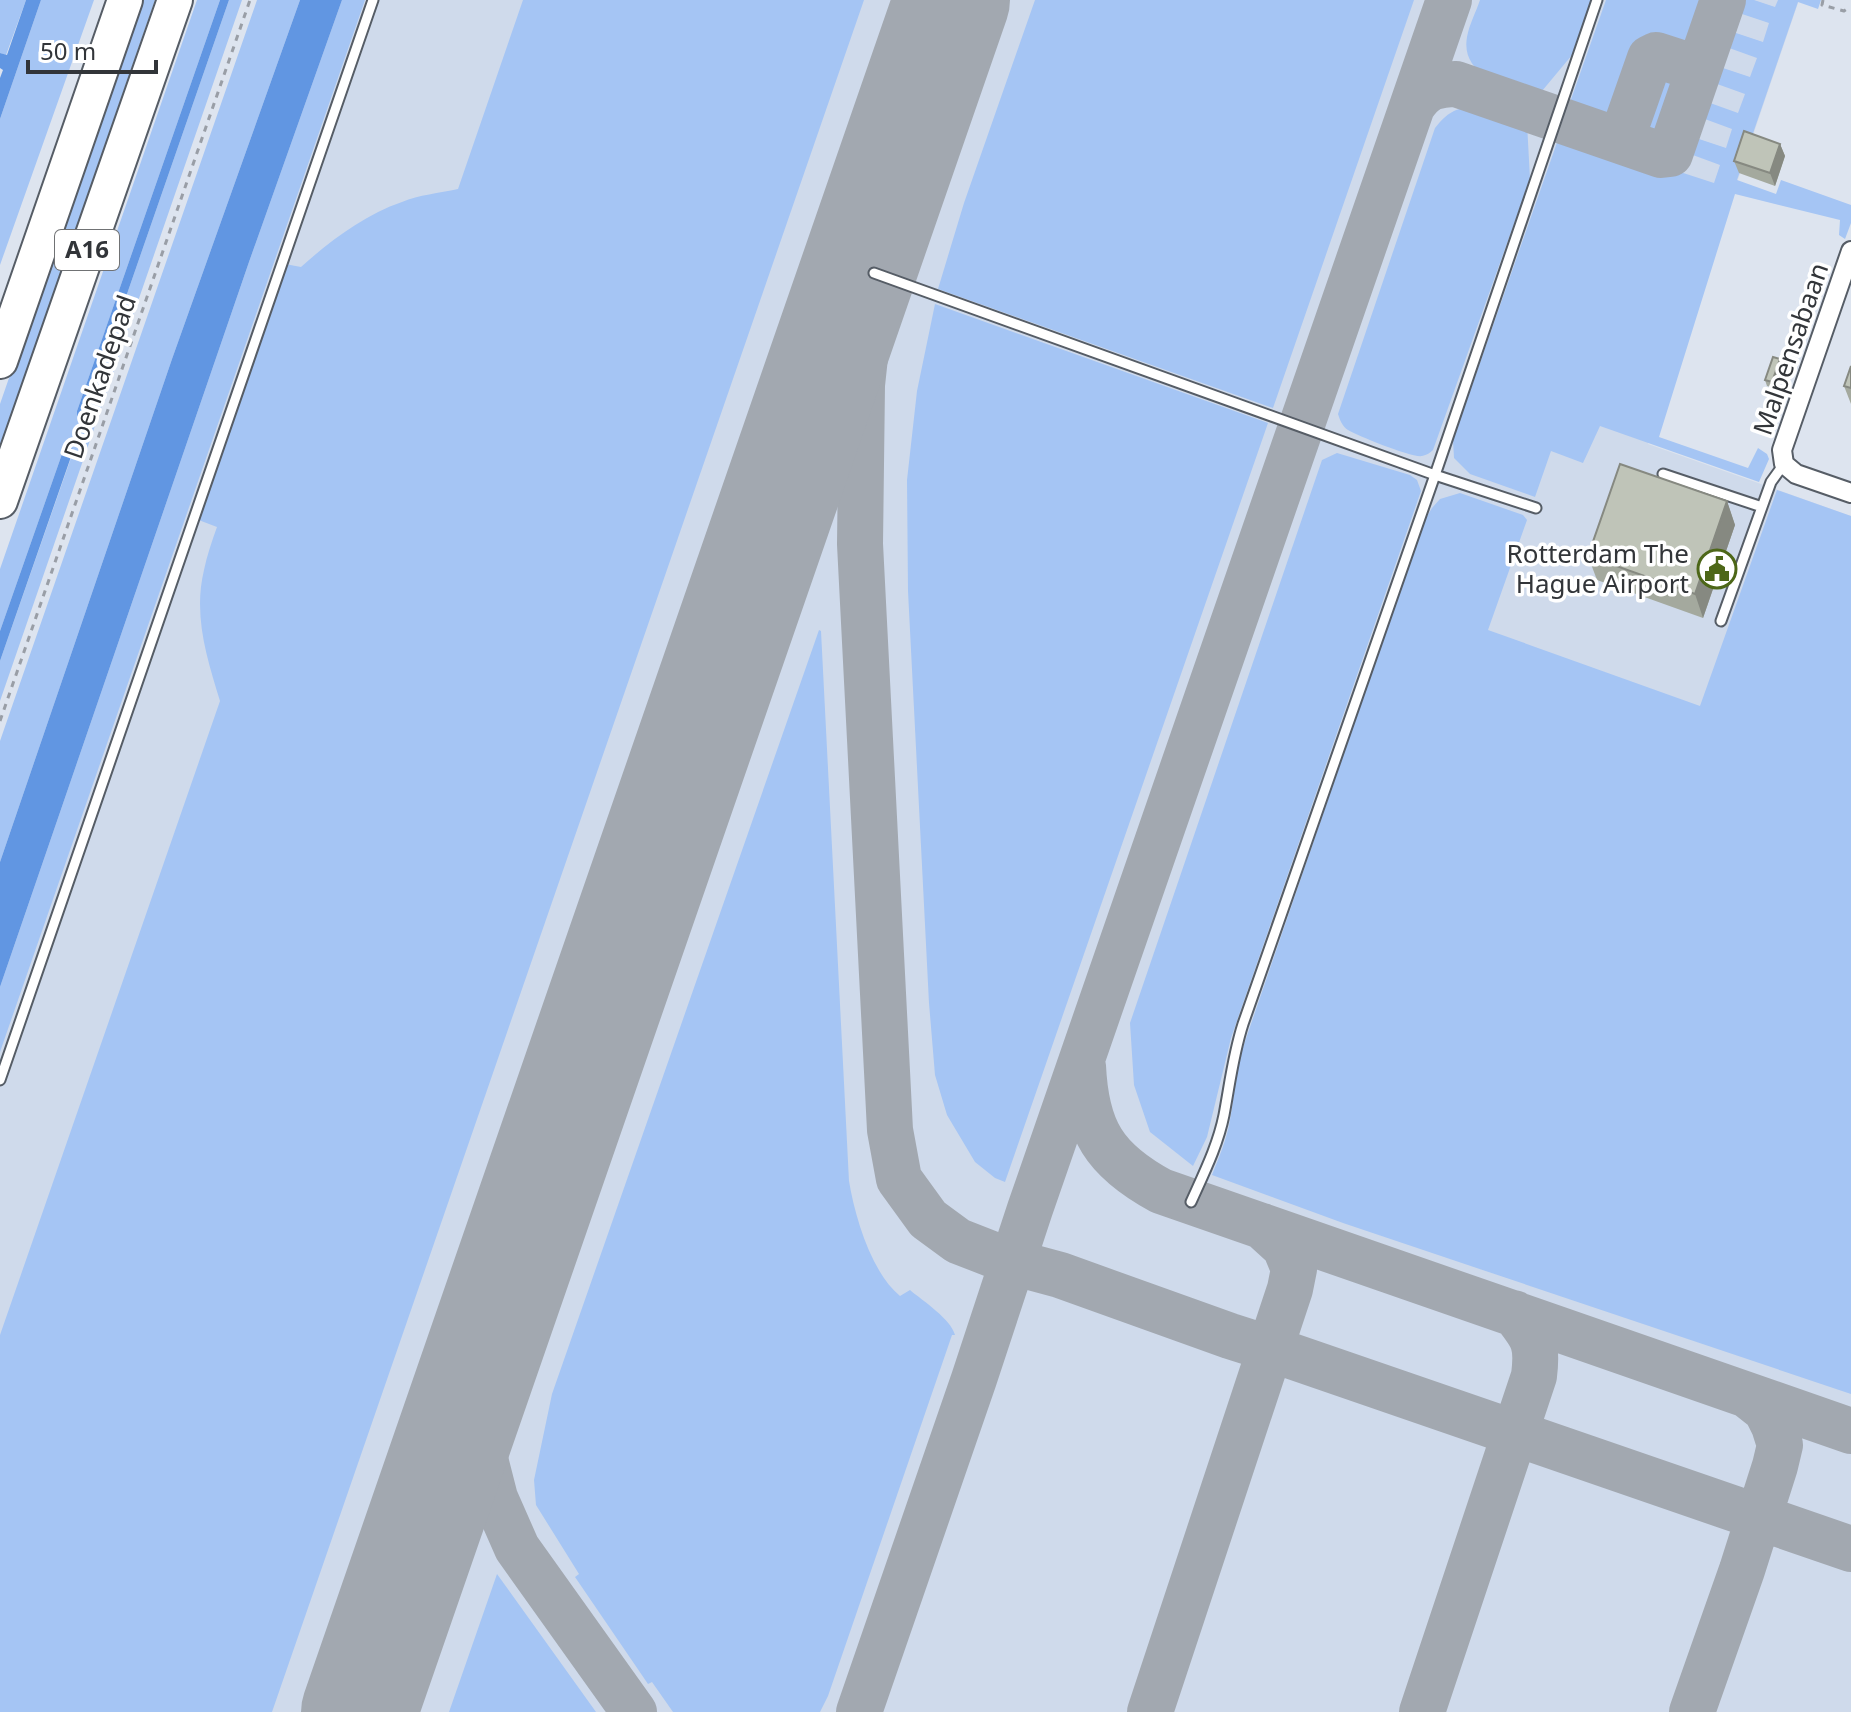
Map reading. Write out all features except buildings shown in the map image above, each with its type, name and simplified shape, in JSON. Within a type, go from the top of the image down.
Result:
[{"type":"highway","name":"A16","points":[[0,361],[125,0]]},
{"type":"highway","name":"A16","points":[[0,501],[175,0]]},
{"type":"street","name":"Malpensabaan","points":[[1784,464],[1782,450],[1851,251]]},
{"type":"street","points":[[1784,464],[1796,474],[1851,493]]},
{"type":"lane","points":[[0,1080],[373,0]]},
{"type":"lane","points":[[1191,1202],[1224,1115],[1234,1052],[1243,1024],[1597,0]]},
{"type":"lane","points":[[874,273],[1435,475],[1536,508]]},
{"type":"lane","points":[[1721,621],[1771,482],[1784,464]]},
{"type":"lane","points":[[1663,474],[1762,507]]},
{"type":"path","name":"Doenkadepad","points":[[0,721],[250,0]]},
{"type":"path","points":[[1823,0],[1822,5],[1844,11],[1847,9]]},
{"type":"shaded area","points":[[0,0],[26,0],[6,55],[0,53]]},
{"type":"shaded area","points":[[26,0],[41,0],[0,119],[0,78],[3,70],[0,68],[0,53],[7,55]]},
{"type":"shaded area","points":[[41,0],[94,0],[0,265],[0,119]]},
{"type":"shaded area","points":[[140,0],[155,0],[0,448],[0,404]]},
{"type":"shaded area","points":[[197,0],[220,0],[77,411],[78,416],[85,415],[229,0],[242,0],[0,701],[0,661],[72,455],[69,446],[62,454],[0,631],[0,569]]},
{"type":"shaded area","points":[[220,0],[229,0],[85,415],[77,416],[77,411]]},
{"type":"shaded area","points":[[257,0],[300,0],[172,359],[0,862],[0,741]]},
{"type":"shaded area","points":[[300,0],[342,0],[0,987],[0,862],[172,359]]},
{"type":"shaded area","points":[[342,0],[365,0],[0,1052],[0,987]]},
{"type":"shaded area","name":"Rotterdam The Hague Airport","points":[[350,0],[1799,0],[1648,444],[1851,516],[1851,1712],[0,1712],[0,1014]]},
{"type":"shaded area","points":[[523,0],[864,0],[272,1712],[0,1712],[0,1335],[220,701],[203,637],[200,604],[205,564],[217,527],[196,519],[285,264],[301,267],[348,230],[388,207],[458,189]]},
{"type":"shaded area","points":[[1035,0],[1414,0],[1273,408],[938,289],[964,203]]},
{"type":"shaded area","points":[[1480,0],[1591,0],[1572,55],[1537,97],[1488,78],[1471,62],[1467,37]]},
{"type":"shaded area","points":[[1606,0],[1714,0],[1695,52],[1689,54],[1656,43],[1640,54],[1628,101],[1612,123],[1568,108]]},
{"type":"shaded area","points":[[1734,0],[1754,0],[1775,7],[1778,0],[1821,0],[1818,9],[1798,2],[1737,180],[1776,194],[1781,180],[1851,205],[1851,223],[1845,239],[1839,235],[1840,220],[1735,194],[1659,437],[1748,468],[1758,448],[1769,459],[1759,482],[1600,426],[1583,463],[1551,451],[1535,497],[1470,474],[1454,458],[1453,440],[1560,134],[1714,183],[1720,165],[1682,151],[1687,135],[1726,148],[1732,129],[1694,115],[1699,99],[1738,113],[1745,94],[1706,80],[1711,64],[1750,77],[1757,58],[1718,44],[1724,29],[1763,42],[1769,23],[1730,10]]},
{"type":"shaded area","points":[[1662,67],[1679,73],[1685,80],[1668,131],[1659,138],[1642,132],[1638,123],[1656,71]]},
{"type":"shaded area","points":[[1474,106],[1527,123],[1530,179],[1433,450],[1416,456],[1348,430],[1338,414],[1435,128],[1452,112]]},
{"type":"shaded area","points":[[935,304],[1268,423],[1005,1182],[975,1162],[947,1115],[935,1075],[929,1003],[908,591],[907,480],[917,391]]},
{"type":"shaded area","points":[[66,446],[73,451],[0,661],[0,631]]},
{"type":"shaded area","points":[[1337,453],[1410,475],[1417,480],[1421,491],[1231,1038],[1207,1137],[1193,1166],[1150,1132],[1134,1085],[1130,1023],[1322,460]]},
{"type":"shaded area","points":[[1777,490],[1851,516],[1851,1394],[1343,1223],[1212,1175],[1229,1127],[1240,1056],[1423,523],[1432,508],[1440,499],[1460,493],[1523,515],[1527,520],[1488,630],[1700,706]]},
{"type":"shaded area","points":[[819,630],[849,1181],[860,1227],[881,1273],[900,1296],[910,1290],[942,1317],[955,1335],[952,1335],[820,1712],[673,1712],[652,1682],[648,1684],[575,1577],[579,1574],[536,1505],[534,1480],[552,1394]]},
{"type":"shaded area","points":[[497,1574],[596,1712],[449,1712]]},
{"type":"taxiway","points":[[859,1712],[1449,0]]},
{"type":"taxiway","points":[[1413,105],[1431,88],[1456,84],[1661,155],[1670,154],[1723,0]]},
{"type":"taxiway","points":[[1613,138],[1623,135],[1650,58],[1656,55],[1693,67],[1701,63]]},
{"type":"taxiway","points":[[897,159],[879,226],[862,385],[860,544],[890,1130],[899,1179],[928,1219],[958,1241],[1012,1262],[1060,1275],[1851,1549]]},
{"type":"taxiway","points":[[1083,1066],[1088,1108],[1102,1141],[1125,1167],[1161,1191],[1851,1431]]},
{"type":"taxiway","points":[[1150,1712],[1290,1289],[1294,1269],[1285,1247],[1262,1226]]},
{"type":"taxiway","points":[[1422,1712],[1534,1376],[1533,1342],[1514,1313]]},
{"type":"taxiway","points":[[497,1314],[482,1385],[482,1447],[495,1498],[517,1548],[634,1712]]},
{"type":"taxiway","points":[[1692,1712],[1742,1570],[1780,1445],[1766,1410],[1747,1395]]},
{"type":"runway","points":[[359,1712],[952,0]]},
{"type":"place","name":"Rotterdam The Hague Airport","points":[[1717,569]]}]
